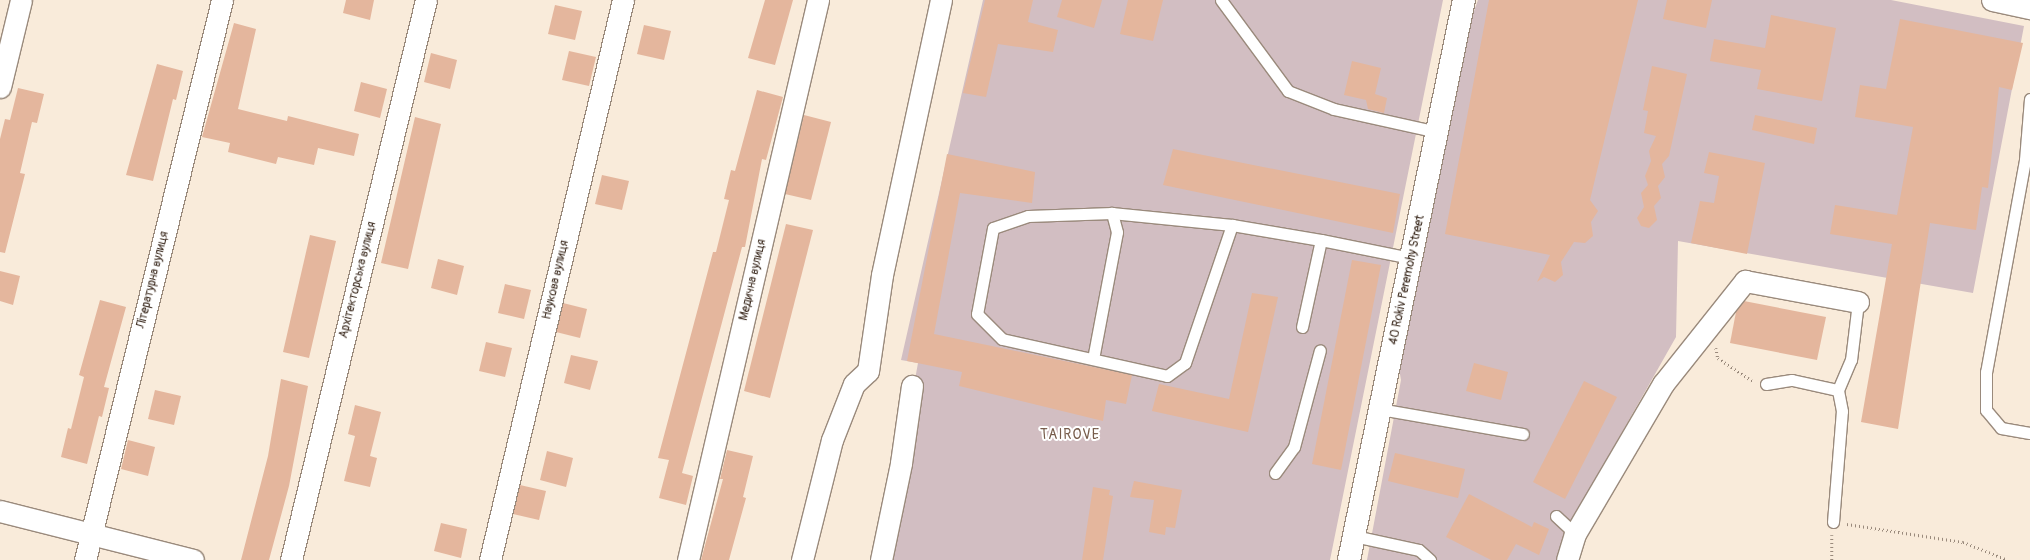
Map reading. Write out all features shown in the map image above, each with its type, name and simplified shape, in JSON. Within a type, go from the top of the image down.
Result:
[{"type":"street","points":[[0,87],[21,0]]},
{"type":"street","name":"Літературна вулиця","points":[[85,560],[222,0]]},
{"type":"street","name":"Архітекторська вулиця","points":[[291,560],[426,0]]},
{"type":"street","name":"Наукова вулиця","points":[[490,560],[623,0]]},
{"type":"street","name":"Медична вулиця","points":[[688,560],[818,0]]},
{"type":"street","points":[[802,560],[832,440],[854,384],[868,371],[882,275],[941,0]]},
{"type":"street","name":"40 Rokiv Peremohy Street","points":[[1349,560],[1464,0]]},
{"type":"street","points":[[1992,0],[2030,8]]},
{"type":"street","points":[[1567,560],[1575,534],[1663,384],[1708,330],[1745,280],[1858,302]]},
{"type":"street","points":[[881,560],[901,463],[912,386]]},
{"type":"street","points":[[0,512],[193,560]]},
{"type":"lane","points":[[1221,0],[1288,91],[1334,109],[1438,132]]},
{"type":"lane","points":[[2030,99],[2027,160],[1986,372],[1986,410],[2001,428],[2030,433]]},
{"type":"lane","points":[[1232,225],[1185,362],[1167,376],[1093,359],[1069,357],[1002,339],[977,314],[993,228],[1028,216],[1112,213],[1232,225],[1321,240],[1411,258]]},
{"type":"lane","points":[[1093,359],[1117,232],[1112,213]]},
{"type":"lane","points":[[1302,327],[1321,240]]},
{"type":"lane","points":[[1833,522],[1842,411],[1838,390],[1851,360],[1858,302]]},
{"type":"lane","points":[[1275,473],[1294,448],[1320,350]]},
{"type":"lane","points":[[1766,384],[1792,380],[1838,390]]},
{"type":"lane","points":[[1380,409],[1523,434]]},
{"type":"lane","points":[[1556,516],[1575,534]]},
{"type":"lane","points":[[1354,536],[1419,550],[1430,560]]},
{"type":"path","points":[[1708,330],[1714,334],[1718,358],[1736,373],[1766,384]]},
{"type":"path","points":[[1832,560],[1833,522],[1963,542],[2008,560]]},
{"type":"shaded area","points":[[983,0],[1443,0],[1330,560],[882,560],[918,363],[901,360]]},
{"type":"shaded area","points":[[1478,0],[1891,0],[2024,26],[1973,293],[1678,241],[1676,337],[1570,524],[1557,560],[1367,560],[1401,380],[1398,363],[1469,25]]},
{"type":"building","points":[[346,0],[374,0],[370,20],[343,13]]},
{"type":"building","points":[[765,0],[793,0],[775,65],[748,58]]},
{"type":"building","points":[[985,0],[1033,0],[1028,22],[1058,30],[1053,52],[998,44],[986,97],[963,93]]},
{"type":"building","points":[[1062,0],[1102,0],[1094,28],[1057,17]]},
{"type":"building","points":[[1128,0],[1163,0],[1153,41],[1120,34]]},
{"type":"building","points":[[1489,0],[1638,0],[1590,200],[1598,211],[1591,222],[1593,236],[1585,243],[1574,242],[1561,262],[1563,275],[1555,282],[1544,277],[1537,282],[1550,255],[1445,234]]},
{"type":"building","points":[[1667,0],[1712,0],[1706,28],[1663,19]]},
{"type":"building","points":[[555,5],[582,11],[575,40],[548,34]]},
{"type":"building","points":[[1771,15],[1836,28],[1822,101],[1757,89],[1761,70],[1710,61],[1714,39],[1765,48]]},
{"type":"building","points":[[1900,19],[2023,43],[2012,90],[1999,87],[1988,188],[1982,187],[1976,230],[1930,223],[1898,429],[1861,422],[1892,244],[1830,234],[1835,205],[1897,215],[1913,127],[1855,117],[1860,85],[1886,89]]},
{"type":"building","points":[[234,23],[256,29],[238,109],[287,121],[288,116],[359,134],[354,156],[318,148],[314,165],[278,157],[276,164],[228,152],[230,143],[202,137]]},
{"type":"building","points":[[644,25],[671,31],[664,60],[637,54]]},
{"type":"building","points":[[569,51],[596,57],[589,86],[562,80]]},
{"type":"building","points":[[431,53],[457,60],[450,89],[424,82]]},
{"type":"building","points":[[1352,61],[1381,68],[1375,94],[1387,98],[1384,113],[1368,109],[1366,100],[1344,95]]},
{"type":"building","points":[[157,64],[183,71],[176,100],[173,99],[153,181],[126,175]]},
{"type":"building","points":[[1652,66],[1687,74],[1669,156],[1662,164],[1665,177],[1658,186],[1661,198],[1654,206],[1657,220],[1649,228],[1641,226],[1637,218],[1644,207],[1641,193],[1648,185],[1645,176],[1651,161],[1649,151],[1656,136],[1644,133],[1648,111],[1643,110]]},
{"type":"building","points":[[361,82],[387,89],[380,118],[354,111]]},
{"type":"building","points":[[18,88],[44,94],[37,123],[32,122],[20,173],[25,174],[5,253],[0,252],[0,139],[5,119],[10,120]]},
{"type":"building","points":[[757,90],[783,97],[766,160],[762,159],[745,247],[742,247],[682,473],[693,476],[686,505],[659,498],[669,460],[658,458],[713,252],[716,252],[729,200],[724,199],[731,170],[735,171]]},
{"type":"building","points":[[804,115],[831,122],[811,200],[785,194]]},
{"type":"building","points":[[1755,115],[1817,128],[1814,144],[1752,130]]},
{"type":"building","points":[[415,117],[441,124],[408,269],[381,263]]},
{"type":"building","points":[[1173,149],[1400,194],[1393,233],[1163,185]]},
{"type":"building","points":[[1709,152],[1765,163],[1747,254],[1691,243],[1700,201],[1714,203],[1719,176],[1704,173]]},
{"type":"building","points":[[947,154],[1035,172],[1032,203],[960,193],[934,334],[1132,375],[1126,404],[1106,400],[1103,421],[959,386],[962,372],[907,361]]},
{"type":"building","points":[[602,175],[629,181],[622,210],[595,204]]},
{"type":"building","points":[[786,224],[813,230],[770,398],[744,391]]},
{"type":"building","points":[[310,235],[336,241],[309,358],[283,352]]},
{"type":"building","points":[[438,259],[464,266],[457,295],[431,288]]},
{"type":"building","points":[[1352,260],[1381,265],[1341,470],[1312,464]]},
{"type":"building","points":[[0,271],[20,276],[13,305],[0,301]]},
{"type":"building","points":[[505,284],[531,290],[524,319],[498,313]]},
{"type":"building","points":[[1252,293],[1278,297],[1248,432],[1152,411],[1159,384],[1229,399]]},
{"type":"building","points":[[100,300],[126,307],[104,387],[109,388],[102,417],[99,416],[87,464],[61,457],[68,428],[71,429],[84,377],[79,375]]},
{"type":"building","points":[[1744,301],[1826,317],[1817,360],[1730,343],[1736,312]]},
{"type":"building","points":[[563,303],[587,309],[580,338],[556,332]]},
{"type":"building","points":[[486,342],[512,348],[505,377],[479,371]]},
{"type":"building","points":[[571,355],[598,361],[590,390],[564,383]]},
{"type":"building","points":[[1474,363],[1508,372],[1501,400],[1466,391]]},
{"type":"building","points":[[281,379],[308,386],[289,486],[269,560],[241,560],[268,456]]},
{"type":"building","points":[[1584,381],[1617,397],[1565,499],[1533,482]]},
{"type":"building","points":[[155,390],[181,396],[174,425],[148,419]]},
{"type":"building","points":[[355,405],[381,412],[370,456],[377,458],[370,487],[344,481],[355,436],[348,434]]},
{"type":"building","points":[[128,440],[155,447],[148,476],[121,469]]},
{"type":"building","points":[[727,450],[753,456],[743,497],[746,498],[729,560],[701,560],[723,479],[720,479]]},
{"type":"building","points":[[547,451],[573,458],[566,487],[540,480]]},
{"type":"building","points":[[1395,453],[1465,469],[1458,498],[1388,481]]},
{"type":"building","points":[[1134,481],[1182,490],[1175,528],[1166,527],[1165,535],[1149,532],[1154,500],[1130,497]]},
{"type":"building","points":[[520,485],[546,491],[539,520],[513,514]]},
{"type":"building","points":[[1093,487],[1110,490],[1109,495],[1113,496],[1103,560],[1082,560]]},
{"type":"building","points":[[1469,494],[1532,527],[1534,522],[1549,529],[1539,555],[1516,544],[1507,560],[1491,560],[1446,537]]},
{"type":"building","points":[[441,523],[467,529],[461,558],[434,551]]},
{"type":"district","name":"TAIROVE","points":[[1070,435]]}]
